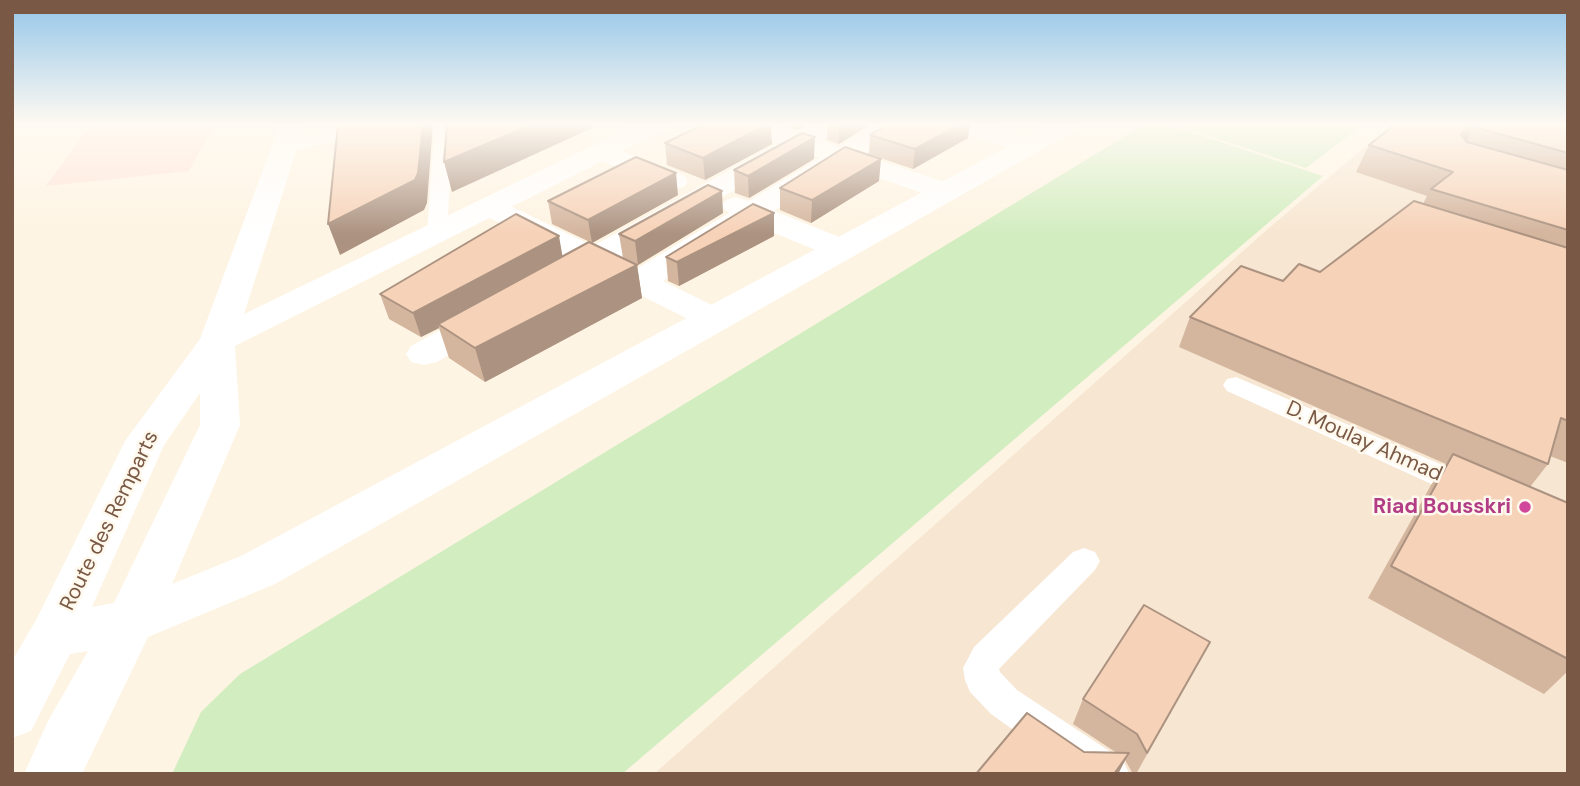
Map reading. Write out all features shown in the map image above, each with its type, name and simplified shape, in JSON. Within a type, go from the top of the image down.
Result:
[{"type":"street","name":"Route des Remparts","points":[[12,712],[54,635],[145,441],[217,341],[281,161]]},
{"type":"street","points":[[217,341],[492,208],[582,161]]},
{"type":"street","points":[[625,161],[841,249]]},
{"type":"street","points":[[424,354],[768,161]]},
{"type":"street","points":[[640,281],[838,161]]},
{"type":"street","points":[[855,161],[946,192]]},
{"type":"street","points":[[130,622],[258,570],[1003,161]]},
{"type":"street","points":[[492,208],[714,319]]},
{"type":"street","name":"Route des Remparts","points":[[52,774],[130,622],[219,425],[217,341]]},
{"type":"street","name":"Route des Remparts","points":[[54,635],[130,622]]},
{"type":"lane","points":[[437,234],[442,161]]},
{"type":"lane","name":"D. Moulay Ahmad","points":[[1236,385],[1491,498]]},
{"type":"lane","points":[[1084,561],[986,658],[981,668],[983,680],[1004,702],[1109,774]]},
{"type":"shaded area","points":[[64,161],[195,161],[189,171],[46,186]]},
{"type":"shaded area","points":[[1349,161],[1568,161],[1568,774],[654,774],[1269,228]]},
{"type":"green space","points":[[1085,161],[1277,161],[1323,176],[622,774],[172,774],[201,712],[240,674]]},
{"type":"green space","points":[[1284,161],[1316,161],[1306,168]]},
{"type":"building","points":[[334,161],[419,161],[415,180],[328,224]]},
{"type":"building","points":[[629,161],[645,161],[676,173],[588,220],[548,201]]},
{"type":"building","points":[[751,161],[774,161],[748,176],[734,170]]},
{"type":"building","points":[[823,161],[878,161],[812,200],[780,188]]},
{"type":"building","points":[[1418,161],[1534,161],[1568,170],[1568,230],[1431,189],[1453,172]]},
{"type":"building","points":[[708,185],[722,191],[635,241],[619,234]]},
{"type":"building","points":[[1414,201],[1568,248],[1568,421],[1561,418],[1548,464],[1190,317],[1241,266],[1283,281],[1299,264],[1320,272]]},
{"type":"building","points":[[753,204],[774,213],[677,262],[666,257]]},
{"type":"building","points":[[516,214],[559,236],[413,313],[380,294]]},
{"type":"building","points":[[589,242],[637,265],[475,348],[438,324]]},
{"type":"building","points":[[1453,454],[1568,503],[1568,659],[1391,566]]},
{"type":"building","points":[[1144,605],[1210,642],[1147,753],[1137,734],[1083,699]]},
{"type":"building","points":[[1027,713],[1084,752],[1129,753],[1114,774],[976,774]]},
{"type":"place","name":"Riad Bousskri","points":[[1525,507]]}]
